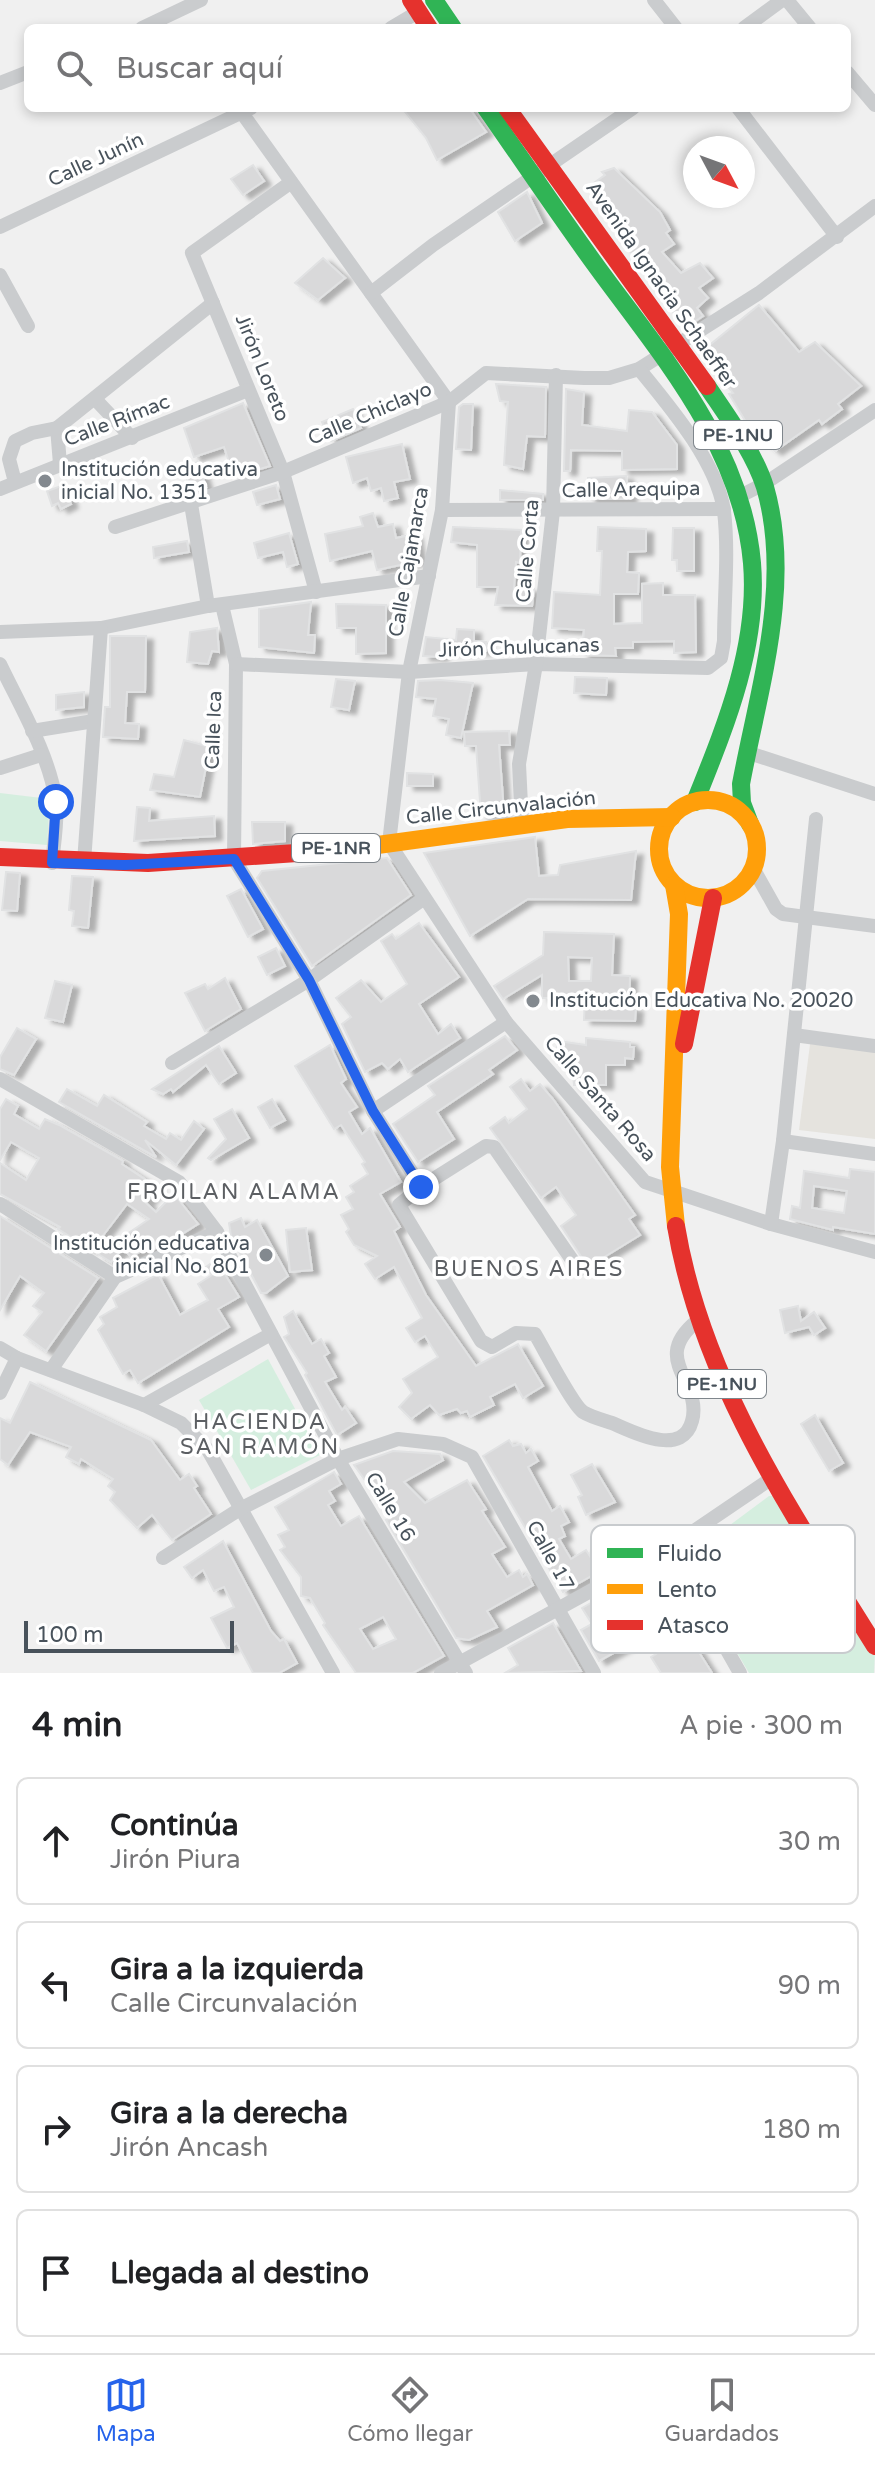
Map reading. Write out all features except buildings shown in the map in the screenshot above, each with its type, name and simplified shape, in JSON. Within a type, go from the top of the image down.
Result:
[{"type":"main road","points":[[434,0],[450,24]]},
{"type":"main road","name":"Avenida Ignacia Schaeffer","points":[[489,112],[531,178],[662,358],[715,440],[739,492],[752,563],[746,654],[730,718],[695,802]]},
{"type":"main road","name":"Avenida Ignacia Schaeffer","points":[[510,112],[680,345],[732,424],[764,484],[774,530],[775,602],[746,752],[742,793],[750,824]]},
{"type":"main road","points":[[672,817],[695,802],[726,804],[738,810],[750,824]]},
{"type":"main road","name":"Calle Circunvalación","points":[[0,857],[52,863],[125,865],[234,859],[522,825],[672,817]]},
{"type":"main road","name":"PE-1NU","points":[[672,817],[659,844],[660,859],[674,885],[679,914],[671,1191],[682,1265],[697,1321],[732,1406],[801,1525]]},
{"type":"main road","name":"PE-1NU","points":[[750,824],[756,838],[753,868]]},
{"type":"main road","points":[[674,885],[686,893],[713,898],[736,889],[753,868]]},
{"type":"main road","name":"PE-1NU","points":[[673,1088],[713,898]]},
{"type":"main road","name":"PE-1NU","points":[[855,1613],[875,1646]]},
{"type":"street","points":[[150,24],[201,0]]},
{"type":"street","points":[[654,0],[673,24]]},
{"type":"street","points":[[750,24],[784,0],[806,24]]},
{"type":"street","points":[[398,24],[419,13]]},
{"type":"street","points":[[0,83],[24,74]]},
{"type":"street","points":[[851,77],[875,105]]},
{"type":"street","name":"Calle Junín","points":[[0,227],[245,112]]},
{"type":"street","points":[[248,112],[290,183],[449,402]]},
{"type":"street","points":[[371,293],[433,245],[627,112]]},
{"type":"street","points":[[741,112],[837,237]]},
{"type":"street","name":"Jirón Loreto","points":[[290,183],[192,253],[283,472],[316,592]]},
{"type":"street","name":"Calle Chiclayo","points":[[115,527],[283,472],[449,402],[486,373],[609,378],[639,369],[662,358],[837,237],[875,206]]},
{"type":"street","points":[[0,275],[28,326]]},
{"type":"street","points":[[15,482],[9,459],[15,441],[32,433],[57,428],[213,303]]},
{"type":"street","points":[[639,369],[677,416],[703,458],[724,509]]},
{"type":"street","name":"Calle Corta","points":[[522,825],[519,764],[536,664],[553,511],[556,375]]},
{"type":"street","name":"Calle Rímac","points":[[0,489],[248,390]]},
{"type":"street","points":[[95,399],[132,438]]},
{"type":"street","name":"Calle Cajamarca","points":[[389,843],[409,672],[442,510],[449,402]]},
{"type":"street","points":[[718,494],[739,492],[764,484],[875,410]]},
{"type":"street","points":[[57,428],[60,464]]},
{"type":"street","name":"Calle Ica","points":[[191,504],[215,606],[236,664],[234,859]]},
{"type":"street","name":"Calle Arequipa","points":[[442,510],[724,509]]},
{"type":"street","name":"Jirón Chulucanas","points":[[236,664],[409,672],[536,664],[708,668],[721,658],[724,641],[724,509]]},
{"type":"street","points":[[0,632],[101,628],[215,606],[429,576]]},
{"type":"street","points":[[84,862],[101,628]]},
{"type":"street","points":[[0,664],[32,731],[56,802],[52,863]]},
{"type":"street","points":[[32,731],[94,721]]},
{"type":"street","points":[[746,752],[875,794]]},
{"type":"street","points":[[0,768],[41,755]]},
{"type":"street","points":[[771,1224],[783,1141],[816,819]]},
{"type":"street","name":"Calle Santa Rosa","points":[[389,843],[506,1022],[645,1182],[771,1224],[875,1252]]},
{"type":"street","points":[[234,859],[309,980],[373,1111],[421,1187]]},
{"type":"street","points":[[753,868],[776,909],[783,914],[875,926]]},
{"type":"street","points":[[172,1063],[309,980],[423,899]]},
{"type":"street","points":[[373,1111],[506,1022]]},
{"type":"street","points":[[794,1035],[875,1046]]},
{"type":"street","name":"Calle 16","points":[[0,1079],[179,1182],[217,1232],[338,1459],[462,1668]]},
{"type":"street","points":[[783,1141],[875,1154]]},
{"type":"street","points":[[579,1270],[494,1147],[486,1146],[421,1187],[399,1205],[481,1341],[492,1347],[516,1333],[535,1334],[582,1411],[657,1441],[672,1440],[685,1434],[692,1422],[693,1409],[675,1354],[678,1340],[697,1321]]},
{"type":"street","points":[[0,1204],[115,1277]]},
{"type":"street","points":[[51,1370],[115,1277],[217,1232]]},
{"type":"street","points":[[144,1405],[271,1334]]},
{"type":"street","points":[[0,1348],[17,1358],[144,1405],[181,1423],[208,1450],[333,1673]]},
{"type":"street","points":[[0,1393],[17,1358]]},
{"type":"street","name":"Calle 17","points":[[338,1459],[398,1439],[443,1444],[472,1457],[594,1673]]},
{"type":"street","points":[[163,1558],[240,1509],[338,1459]]},
{"type":"street","points":[[703,1525],[772,1478]]},
{"type":"street","points":[[441,1673],[462,1668],[591,1590]]},
{"type":"street","points":[[729,1653],[740,1673]]},
{"type":"shaded area","points":[[810,1044],[875,1051],[875,1139],[799,1130]]},
{"type":"green space","points":[[0,793],[50,799],[47,845],[0,841]]},
{"type":"green space","points":[[268,1359],[320,1455],[251,1490],[199,1400]]},
{"type":"green space","points":[[773,1496],[792,1525],[730,1525]]},
{"type":"green space","points":[[855,1621],[875,1652],[874,1673],[749,1673],[737,1653],[855,1653]]},
{"type":"traffic: fast","points":[[434,0],[450,24]]},
{"type":"traffic: fast","points":[[489,112],[672,369],[716,442],[733,480],[745,521],[752,563],[750,625],[728,715],[695,802]]},
{"type":"traffic: fast","points":[[707,386],[754,461],[765,487],[773,524],[776,561],[770,636],[741,784],[742,803],[750,824]]},
{"type":"traffic: slow","points":[[708,800],[727,804],[742,815],[753,830],[757,849],[753,868],[742,883],[727,894],[708,898],[689,894],[674,883],[663,868],[659,849],[663,830],[674,815],[689,804],[708,800]]},
{"type":"traffic: slow","points":[[341,850],[567,819],[672,817]]},
{"type":"traffic: slow","points":[[674,885],[679,914],[670,1167],[676,1226]]},
{"type":"traffic: jam","points":[[411,0],[426,24]]},
{"type":"traffic: jam","points":[[510,112],[707,386]]},
{"type":"traffic: jam","points":[[0,857],[148,863],[341,850]]},
{"type":"traffic: jam","points":[[684,1044],[713,898]]},
{"type":"traffic: jam","points":[[676,1226],[689,1283],[729,1393],[754,1445],[800,1525]]},
{"type":"traffic: jam","points":[[855,1614],[875,1646]]},
{"type":"place","name":"Institución educativa inicial No. 1351","points":[[45,481]]},
{"type":"place","name":"Institución Educativa No. 20020","points":[[533,1001]]},
{"type":"place","name":"Institución educativa inicial No. 801","points":[[266,1255]]},
{"type":"district","name":"FROILAN ALAMA","points":[[234,1192]]},
{"type":"district","name":"BUENOS AIRES","points":[[529,1269]]},
{"type":"district","name":"HACIENDA SAN RAMÓN","points":[[260,1434]]},
{"type":"route","points":[[56,802],[52,863],[125,865],[234,859],[309,980],[373,1111],[421,1187]]}]
